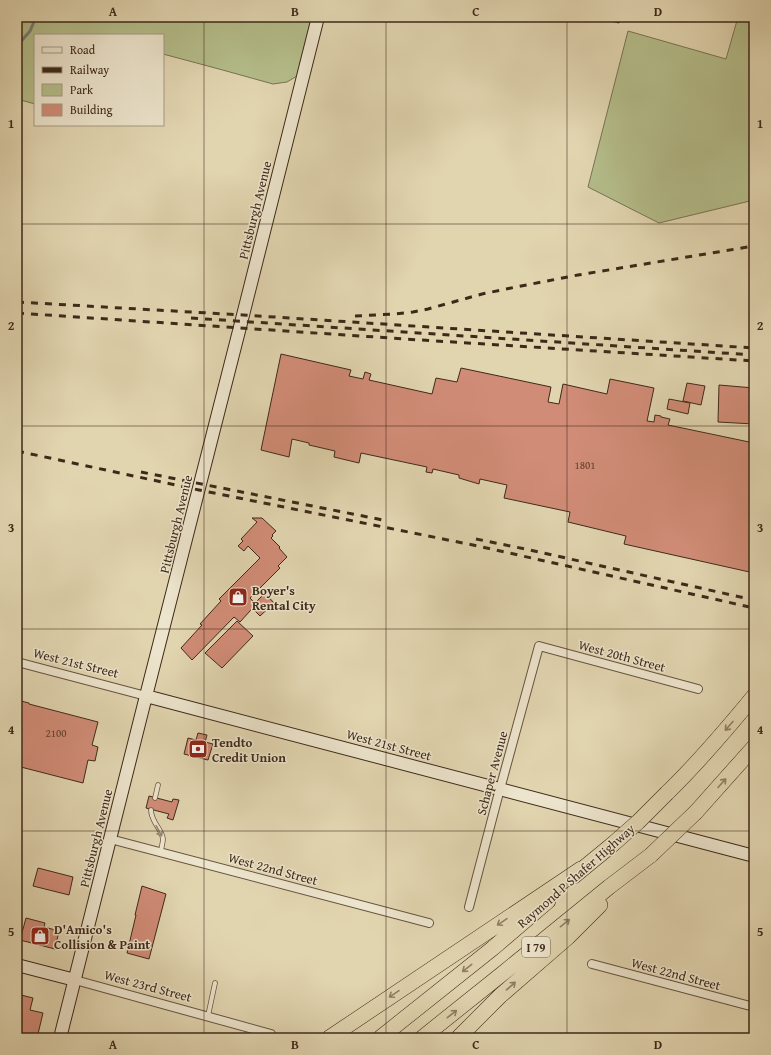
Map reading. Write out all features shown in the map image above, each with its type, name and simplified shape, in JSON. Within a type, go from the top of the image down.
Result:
[{"type":"highway","name":"Raymond P Shafer Highway","points":[[380,1038],[541,908],[581,869],[638,822],[690,770],[729,727],[754,696]]},
{"type":"highway","name":"Raymond P Shafer Highway","points":[[422,1038],[608,887],[651,855],[696,812],[754,747]]},
{"type":"highway","points":[[458,1038],[500,996],[568,937],[651,855]]},
{"type":"highway","points":[[329,1038],[581,869]]},
{"type":"street","name":"Pittsburgh Avenue","points":[[60,1038],[318,17]]},
{"type":"street","name":"West 20th Street","points":[[539,646],[698,689]]},
{"type":"street","name":"Schaper Avenue","points":[[470,907],[539,646]]},
{"type":"street","name":"West 21st Street","points":[[17,662],[754,856]]},
{"type":"street","name":"West 22nd Street","points":[[110,839],[429,923]]},
{"type":"street","name":"West 22nd Street","points":[[592,964],[754,1007]]},
{"type":"street","name":"West 23rd Street","points":[[17,965],[271,1034]]},
{"type":"lane","points":[[155,798],[158,785]]},
{"type":"lane","points":[[152,810],[154,821],[163,838],[161,852]]},
{"type":"lane","points":[[208,1016],[215,983]]},
{"type":"green space","points":[[17,17],[312,17],[297,76],[287,82],[273,84],[164,54],[164,34],[34,34],[34,104],[17,99]]},
{"type":"green space","points":[[738,17],[754,17],[754,200],[659,223],[588,187],[628,31],[726,59]]},
{"type":"building","points":[[596,17],[620,17],[619,23]]},
{"type":"building","points":[[281,354],[351,370],[349,376],[363,379],[365,372],[371,374],[369,380],[432,394],[436,378],[457,382],[461,368],[551,387],[548,402],[559,404],[563,384],[607,394],[610,379],[654,388],[647,421],[654,422],[655,415],[661,416],[670,419],[668,425],[754,443],[754,573],[624,544],[626,536],[568,522],[570,512],[504,498],[507,485],[480,479],[479,484],[459,478],[459,475],[433,469],[432,473],[426,472],[427,467],[361,453],[359,463],[334,457],[335,451],[309,445],[309,443],[292,439],[289,457],[261,450]]},
{"type":"building","points":[[687,383],[705,386],[701,405],[683,401]]},
{"type":"building","points":[[719,385],[754,388],[754,424],[718,422]]},
{"type":"building","points":[[669,399],[690,403],[688,414],[667,409]]},
{"type":"building","points":[[252,518],[262,518],[276,531],[271,538],[287,557],[278,566],[280,568],[250,598],[255,603],[265,593],[274,603],[260,616],[252,608],[240,622],[234,617],[192,660],[181,648],[221,601],[219,599],[260,558],[248,546],[244,551],[238,546],[243,541],[241,539],[257,522]]},
{"type":"building","points":[[237,621],[253,636],[222,668],[205,653]]},
{"type":"building","points":[[17,700],[98,722],[92,745],[98,747],[95,761],[88,760],[83,783],[17,766]]},
{"type":"building","points":[[198,733],[207,735],[205,742],[213,744],[208,760],[184,754],[188,738],[196,740]]},
{"type":"building","points":[[149,796],[172,802],[173,799],[179,800],[173,820],[167,818],[169,814],[146,808]]},
{"type":"building","points":[[38,868],[73,877],[69,895],[33,886]]},
{"type":"building","points":[[142,886],[166,894],[149,959],[127,953]]},
{"type":"building","points":[[26,918],[45,923],[44,927],[59,931],[55,949],[20,940]]},
{"type":"building","points":[[17,994],[33,998],[30,1010],[43,1013],[37,1038],[17,1038]]},
{"type":"waterway","points":[[17,46],[30,31],[36,17]]},
{"type":"railway","points":[[355,316],[413,312],[482,294],[516,287],[578,275],[754,246]]},
{"type":"railway","points":[[17,302],[754,348]]},
{"type":"railway","points":[[17,313],[754,361]]},
{"type":"railway","points":[[191,318],[754,355]]},
{"type":"railway","points":[[17,451],[199,490],[478,546],[754,608]]},
{"type":"railway","points":[[141,472],[388,521]]},
{"type":"railway","points":[[476,539],[754,600]]},
{"type":"place","name":"Boyer's Rental City","points":[[238,597]]},
{"type":"place","name":"Tendto Credit Union","points":[[198,749]]},
{"type":"place","name":"D'Amico's Collision & Paint","points":[[40,936]]}]
